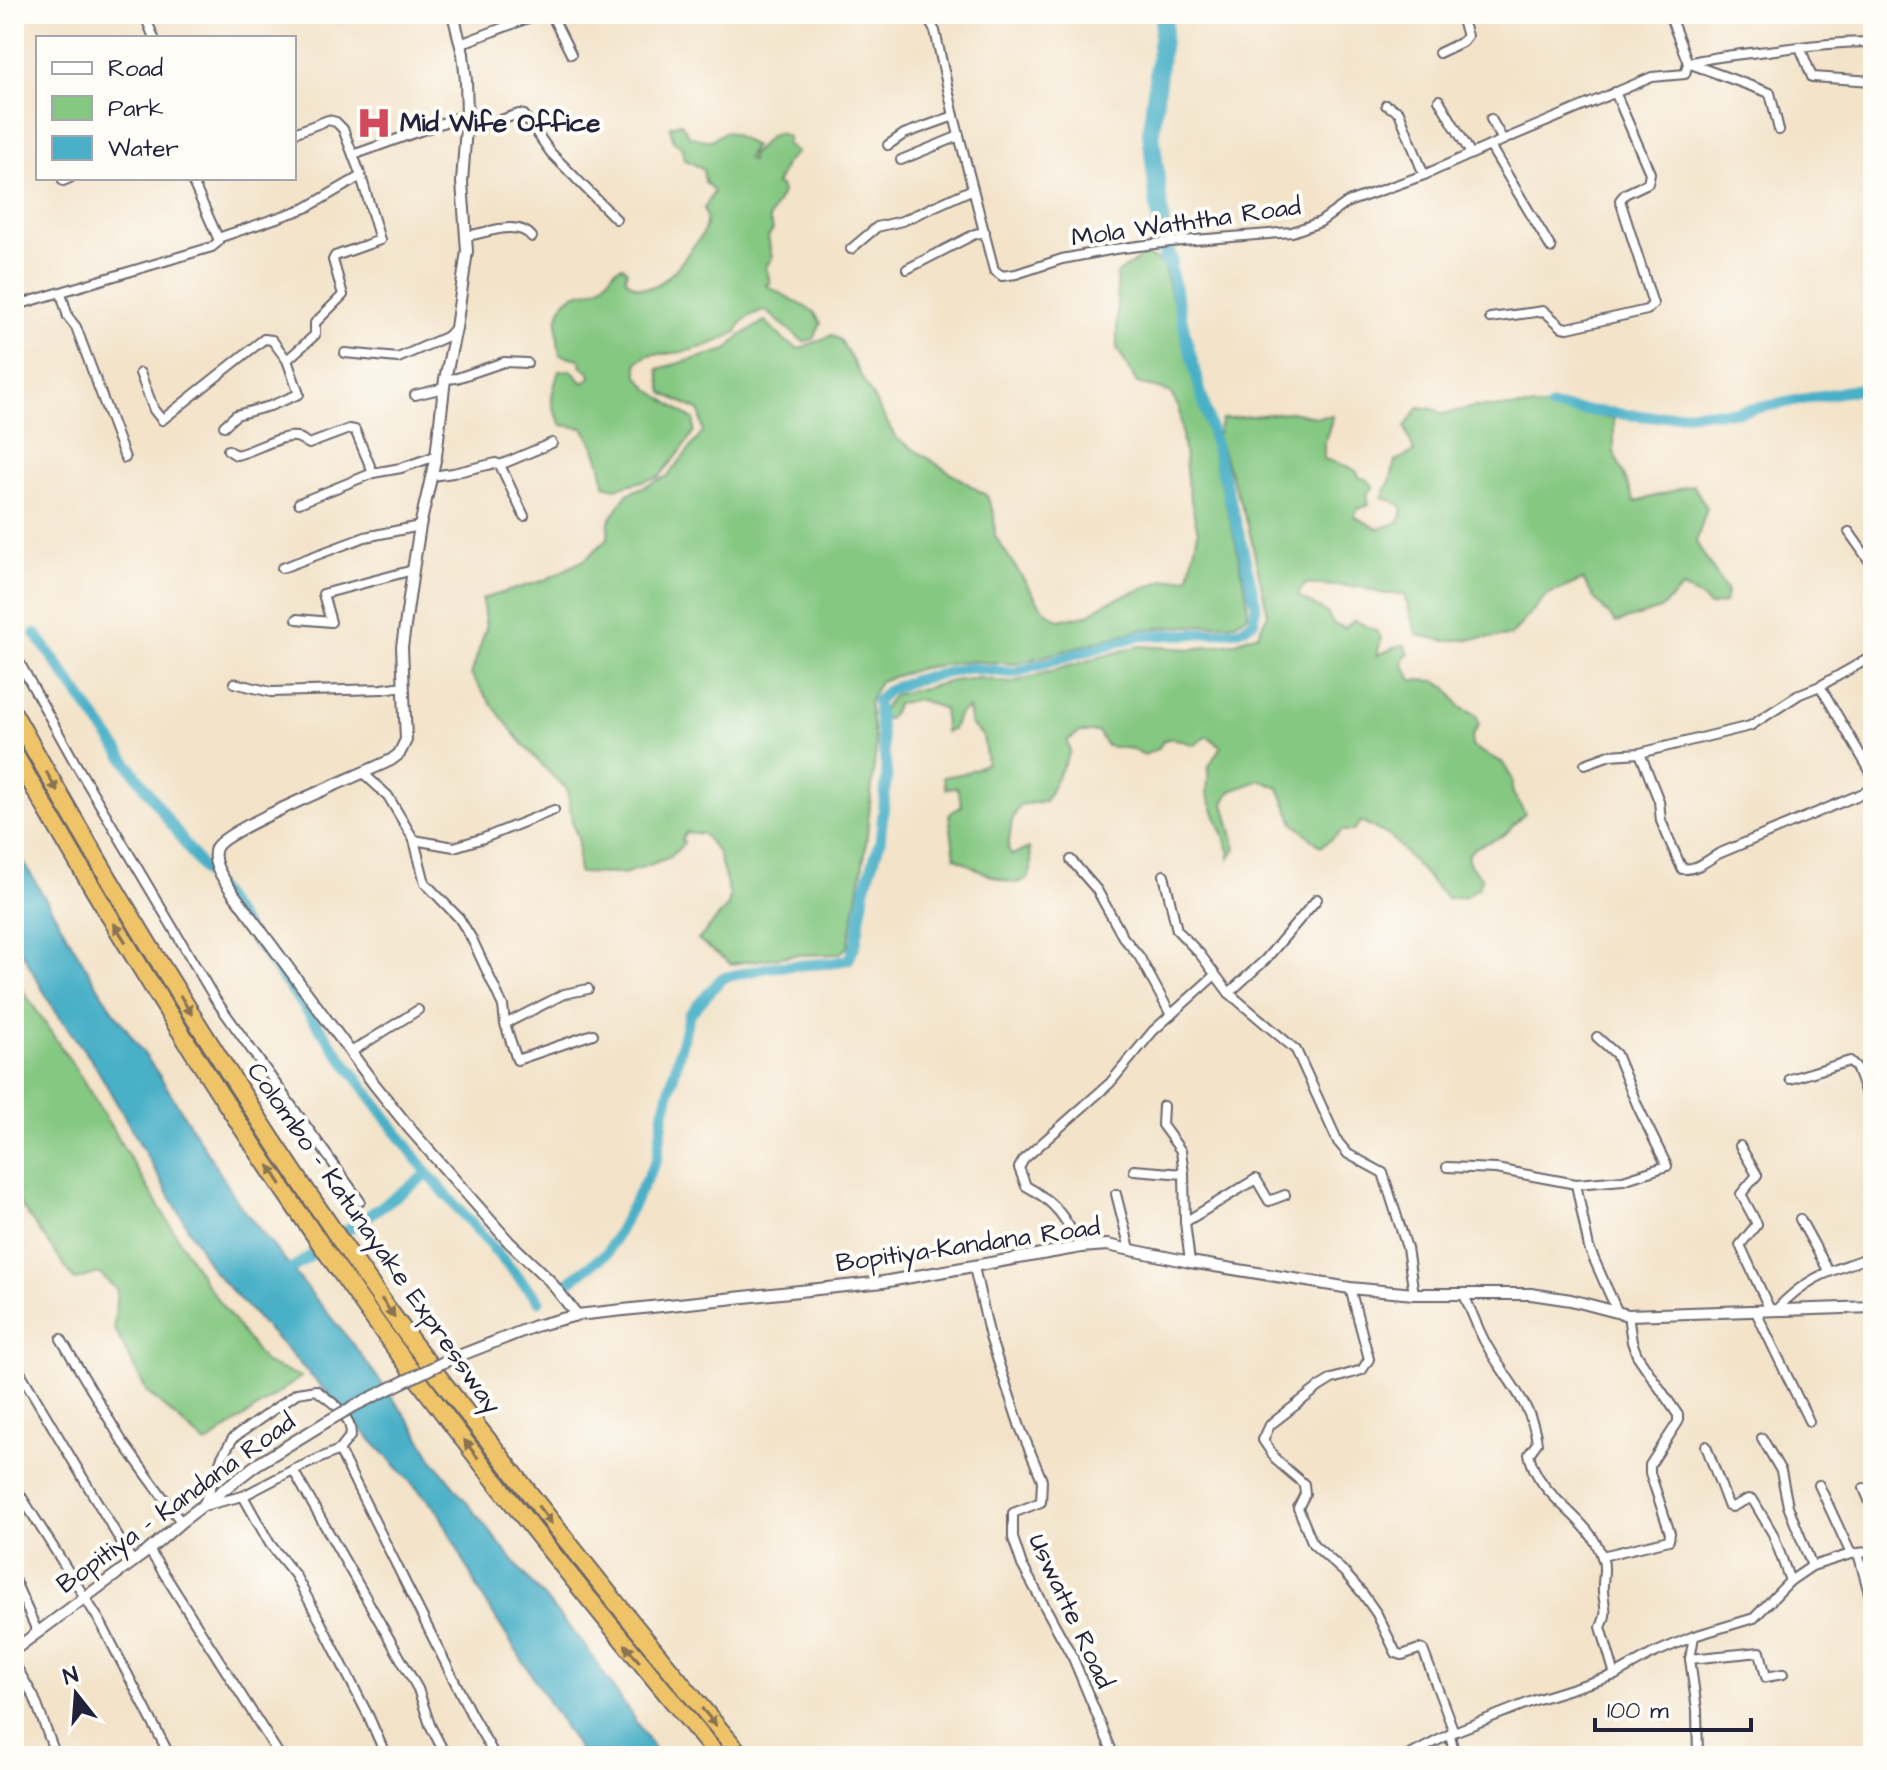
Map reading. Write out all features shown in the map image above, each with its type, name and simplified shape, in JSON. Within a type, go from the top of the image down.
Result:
[{"type":"highway","name":"Colombo - Katunayake Expressway","points":[[14,714],[73,820],[220,1060],[374,1289],[609,1596],[742,1756]]},
{"type":"highway","name":"Colombo - Katunayake Expressway","points":[[14,753],[90,885],[180,1031],[323,1247],[393,1346],[524,1519],[718,1756]]},
{"type":"street","points":[[149,14],[145,16],[153,36]]},
{"type":"street","points":[[453,14],[465,67],[467,114],[462,182],[467,236],[466,269],[444,384],[436,456],[420,526],[402,647],[407,733],[404,747],[391,760],[238,831],[217,844],[215,862],[233,893],[374,1084],[429,1151],[509,1242],[549,1280],[577,1315]]},
{"type":"street","points":[[460,44],[539,14]]},
{"type":"street","points":[[551,14],[571,54]]},
{"type":"street","name":"Mola Waththa Road","points":[[925,14],[935,31],[994,270],[1002,276],[1062,259],[1115,249],[1292,232],[1320,222],[1348,202],[1424,175],[1652,77],[1685,74],[1688,63]]},
{"type":"street","points":[[1439,53],[1462,42],[1467,36],[1460,14]]},
{"type":"street","points":[[1669,14],[1688,63],[1770,93],[1779,130]]},
{"type":"street","points":[[1688,63],[1709,57],[1841,42],[1873,42]]},
{"type":"street","points":[[1800,47],[1812,77],[1873,81]]},
{"type":"street","points":[[1490,318],[1544,311],[1562,327],[1568,328],[1647,310],[1653,304],[1620,200],[1625,194],[1648,183],[1650,173],[1615,92]]},
{"type":"street","points":[[1439,100],[1471,154]]},
{"type":"street","points":[[1386,105],[1399,112],[1424,175]]},
{"type":"street","points":[[353,155],[467,114]]},
{"type":"street","points":[[466,131],[524,115],[551,153],[616,219]]},
{"type":"street","points":[[888,145],[904,134],[954,116]]},
{"type":"street","points":[[1491,119],[1503,140]]},
{"type":"street","points":[[287,360],[315,335],[315,323],[343,295],[333,260],[335,256],[380,240],[343,129],[336,122],[328,120],[296,132]]},
{"type":"street","points":[[901,160],[959,136]]},
{"type":"street","points":[[1490,146],[1551,248]]},
{"type":"street","points":[[218,238],[306,208],[361,176]]},
{"type":"street","points":[[14,306],[212,247],[218,238],[192,180]]},
{"type":"street","points":[[851,249],[877,227],[902,221],[973,189]]},
{"type":"street","points":[[467,236],[510,227],[528,231],[532,237]]},
{"type":"street","points":[[907,269],[975,234],[985,232]]},
{"type":"street","points":[[61,293],[125,458]]},
{"type":"street","points":[[345,353],[398,358],[446,337],[456,328]]},
{"type":"street","points":[[140,373],[154,410],[162,420],[264,339],[272,340],[287,360],[299,394],[236,415],[224,426]]},
{"type":"street","points":[[415,395],[504,362],[527,363]]},
{"type":"street","points":[[228,450],[236,455],[294,436],[309,444],[349,429],[355,430],[373,473]]},
{"type":"street","points":[[432,476],[496,463],[500,465],[552,443]]},
{"type":"street","points":[[299,503],[373,473],[401,468],[436,456]]},
{"type":"street","points":[[500,465],[524,516]]},
{"type":"street","points":[[282,568],[365,537],[420,526]]},
{"type":"street","points":[[1849,532],[1873,566]]},
{"type":"street","points":[[297,619],[331,622],[323,594],[413,570]]},
{"type":"street","points":[[14,653],[215,999],[360,1201]]},
{"type":"street","points":[[1585,764],[1610,755],[1640,753],[1750,726],[1800,694],[1873,656]]},
{"type":"street","points":[[234,683],[271,692],[404,686]]},
{"type":"street","points":[[1820,686],[1873,776]]},
{"type":"street","points":[[1640,753],[1659,798],[1661,821],[1682,869],[1704,863],[1718,854],[1873,789]]},
{"type":"street","points":[[363,773],[388,796],[414,840],[425,883],[459,918],[472,939],[503,1006],[505,1024],[517,1060],[593,1034]]},
{"type":"street","points":[[414,840],[454,847],[554,810]]},
{"type":"street","points":[[1071,860],[1097,890],[1123,937],[1139,956],[1171,1015]]},
{"type":"street","points":[[1164,875],[1177,930],[1200,954],[1229,993],[1296,1050],[1338,1142],[1348,1154],[1383,1173],[1407,1248],[1414,1294]]},
{"type":"street","points":[[1229,993],[1265,960],[1317,899]]},
{"type":"street","points":[[1081,1247],[1064,1216],[1043,1195],[1026,1186],[1019,1168],[1024,1159],[1110,1083],[1153,1031],[1215,975]]},
{"type":"street","points":[[505,1024],[564,994],[588,989]]},
{"type":"street","points":[[351,1052],[418,1010]]},
{"type":"street","points":[[1447,1167],[1496,1169],[1576,1184],[1623,1180],[1667,1166],[1616,1054],[1597,1037]]},
{"type":"street","points":[[1790,1079],[1850,1061],[1856,1067],[1873,1113]]},
{"type":"street","points":[[1163,1106],[1162,1125],[1181,1151],[1190,1262]]},
{"type":"street","points":[[1740,1146],[1757,1175],[1741,1194],[1757,1224],[1740,1245],[1773,1310],[1813,1278],[1873,1256]]},
{"type":"street","points":[[1134,1170],[1184,1174]]},
{"type":"street","points":[[1185,1222],[1256,1179],[1269,1201],[1285,1195]]},
{"type":"street","points":[[1576,1184],[1589,1248],[1623,1314],[1637,1355],[1678,1415],[1678,1422],[1650,1465],[1670,1533],[1669,1540],[1602,1556]]},
{"type":"street","points":[[1116,1194],[1130,1249]]},
{"type":"street","points":[[1800,1219],[1829,1272]]},
{"type":"street","name":"Bopitiya-Kandana Road","points":[[326,1422],[446,1361],[535,1326],[577,1315],[883,1282],[1107,1245],[1350,1288],[1414,1294],[1531,1294],[1571,1300],[1623,1314],[1873,1307]]},
{"type":"street","name":"Uswatte Road","points":[[974,1267],[990,1337],[1020,1427],[1042,1480],[1041,1502],[1013,1513],[1013,1538],[1022,1565],[1073,1658],[1114,1756]]},
{"type":"street","points":[[1350,1288],[1369,1359],[1362,1370],[1332,1379],[1307,1396],[1270,1425],[1263,1440],[1277,1461],[1304,1484],[1305,1494],[1298,1508],[1313,1544],[1363,1594],[1377,1614],[1396,1653],[1402,1655],[1423,1650],[1452,1734],[1455,1756]]},
{"type":"street","points":[[1464,1295],[1485,1342],[1524,1403],[1535,1427],[1537,1443],[1529,1454],[1533,1469],[1544,1485],[1594,1536],[1602,1556],[1607,1615],[1601,1627],[1615,1675]]},
{"type":"street","points":[[1756,1312],[1809,1421]]},
{"type":"street","points":[[61,1339],[122,1441],[181,1522]]},
{"type":"street","points":[[14,1362],[133,1562]]},
{"type":"street","points":[[316,1390],[336,1405],[351,1424],[351,1435],[339,1450],[243,1496],[203,1506],[233,1438],[297,1393],[316,1390]]},
{"type":"street","name":"Bopitiya – Kandana Road","points":[[14,1650],[149,1550],[256,1465],[326,1422]]},
{"type":"street","points":[[1762,1438],[1781,1471],[1788,1506],[1812,1566]]},
{"type":"street","points":[[1706,1446],[1728,1505],[1732,1507],[1748,1499],[1753,1500],[1773,1534],[1790,1581]]},
{"type":"street","points":[[339,1450],[495,1756]]},
{"type":"street","points":[[293,1470],[418,1689],[430,1725],[446,1756]]},
{"type":"street","points":[[14,1485],[101,1623],[170,1756]]},
{"type":"street","points":[[1819,1485],[1854,1553],[1873,1608]]},
{"type":"street","points":[[1864,1488],[1873,1510]]},
{"type":"street","points":[[243,1496],[270,1544],[295,1575],[386,1756]]},
{"type":"street","points":[[149,1550],[280,1756]]},
{"type":"street","points":[[1408,1756],[1535,1700],[1615,1675],[1652,1654],[1694,1636],[1754,1618],[1790,1581],[1812,1566],[1854,1553],[1873,1551]]},
{"type":"street","points":[[14,1579],[37,1631]]},
{"type":"street","points":[[1694,1636],[1690,1659],[1697,1710],[1698,1756]]},
{"type":"street","points":[[1690,1659],[1760,1652],[1766,1677],[1783,1674]]},
{"type":"street","points":[[14,1663],[34,1697],[56,1756]]},
{"type":"green space","points":[[681,123],[689,136],[703,140],[711,140],[724,132],[731,133],[754,146],[747,158],[751,161],[751,155],[770,136],[780,133],[788,137],[786,144],[797,152],[786,162],[776,185],[780,186],[782,193],[769,219],[773,230],[768,237],[772,259],[766,266],[770,282],[766,285],[814,312],[821,323],[813,339],[804,342],[765,310],[744,320],[737,332],[715,343],[682,352],[652,354],[637,362],[637,375],[650,390],[694,420],[694,431],[659,477],[615,488],[604,485],[598,455],[583,428],[562,425],[552,404],[559,371],[571,370],[583,383],[591,377],[590,372],[582,367],[580,359],[560,355],[559,312],[569,298],[599,288],[619,267],[627,270],[625,278],[634,286],[653,286],[671,274],[702,235],[706,220],[704,208],[714,192],[705,182],[703,169],[684,159],[683,149],[673,140],[670,126]]},
{"type":"green space","points":[[1145,255],[1163,263],[1233,531],[1248,615],[1235,623],[1143,629],[1016,664],[969,661],[921,668],[880,681],[869,702],[876,747],[865,853],[848,947],[838,954],[794,955],[731,964],[698,940],[728,906],[730,896],[718,853],[703,834],[686,832],[682,839],[684,844],[668,858],[624,874],[578,873],[578,837],[573,826],[567,789],[528,749],[471,675],[486,628],[482,599],[545,580],[586,559],[608,538],[609,521],[627,494],[668,476],[703,432],[700,411],[663,393],[658,369],[727,350],[740,336],[765,321],[784,340],[799,349],[832,335],[841,341],[896,438],[987,496],[994,515],[995,536],[1043,609],[1059,620],[1087,615],[1106,603],[1165,580],[1189,577],[1198,532],[1188,487],[1179,408],[1170,392],[1137,383],[1117,348],[1117,274]]},
{"type":"green space","points":[[1419,407],[1443,414],[1475,407],[1544,407],[1614,419],[1614,452],[1635,502],[1693,485],[1707,508],[1696,542],[1727,592],[1725,603],[1709,606],[1699,596],[1682,588],[1660,609],[1616,623],[1583,580],[1546,595],[1511,636],[1446,641],[1417,635],[1404,594],[1383,594],[1361,587],[1304,584],[1298,596],[1327,613],[1333,624],[1345,628],[1354,620],[1376,631],[1381,638],[1377,655],[1404,644],[1409,654],[1405,656],[1403,664],[1412,680],[1436,681],[1447,687],[1461,708],[1476,715],[1479,724],[1472,737],[1472,747],[1502,762],[1513,780],[1512,791],[1525,814],[1506,833],[1475,848],[1467,856],[1471,867],[1482,877],[1479,887],[1464,897],[1446,898],[1391,837],[1361,821],[1353,831],[1342,831],[1321,847],[1294,823],[1279,788],[1260,780],[1231,791],[1224,803],[1236,849],[1229,859],[1229,850],[1207,793],[1209,766],[1221,746],[1207,736],[1195,745],[1173,738],[1164,740],[1158,749],[1144,755],[1133,749],[1107,746],[1098,732],[1080,732],[1067,741],[1070,752],[1045,801],[1020,805],[1012,820],[1008,849],[1012,855],[1029,848],[1031,867],[1027,878],[1019,882],[1007,881],[955,857],[949,814],[962,806],[957,787],[946,789],[943,777],[965,773],[987,763],[983,736],[971,725],[968,708],[958,715],[953,729],[945,732],[944,709],[921,700],[898,703],[889,719],[883,718],[882,710],[894,695],[979,678],[1010,683],[1139,646],[1192,649],[1233,643],[1258,634],[1268,614],[1248,525],[1217,436],[1222,419],[1290,412],[1316,417],[1333,416],[1324,444],[1324,459],[1349,467],[1374,487],[1367,494],[1369,505],[1358,509],[1354,516],[1378,529],[1399,522],[1402,515],[1402,507],[1382,498],[1395,461],[1414,452],[1405,427]]},
{"type":"green space","points":[[14,977],[81,1077],[204,1281],[265,1363],[301,1377],[206,1444],[147,1392],[114,1328],[117,1290],[99,1273],[75,1280],[14,1196]]},
{"type":"water","points":[[14,846],[102,994],[161,1078],[241,1207],[352,1343],[414,1427],[433,1460],[585,1646],[659,1756],[583,1756],[484,1600],[438,1511],[212,1270],[95,1065],[53,1008],[14,938]]},
{"type":"waterway","points":[[1165,14],[1151,132],[1162,235],[1169,261]]},
{"type":"waterway","points":[[570,1281],[607,1253],[657,1159],[664,1112],[689,1015],[722,978],[770,967],[849,959],[856,943],[865,888],[880,841],[887,775],[877,701],[888,690],[914,680],[969,668],[1013,673],[1138,636],[1240,630],[1254,621],[1256,605],[1240,537],[1187,341],[1169,261]]},
{"type":"waterway","points":[[1551,407],[1653,417],[1736,412],[1873,386]]},
{"type":"waterway","points":[[35,633],[233,911],[428,1174],[539,1301]]},
{"type":"waterway","points":[[280,1277],[428,1174]]},
{"type":"place","name":"Mid Wife Office","points":[[374,123]]}]
